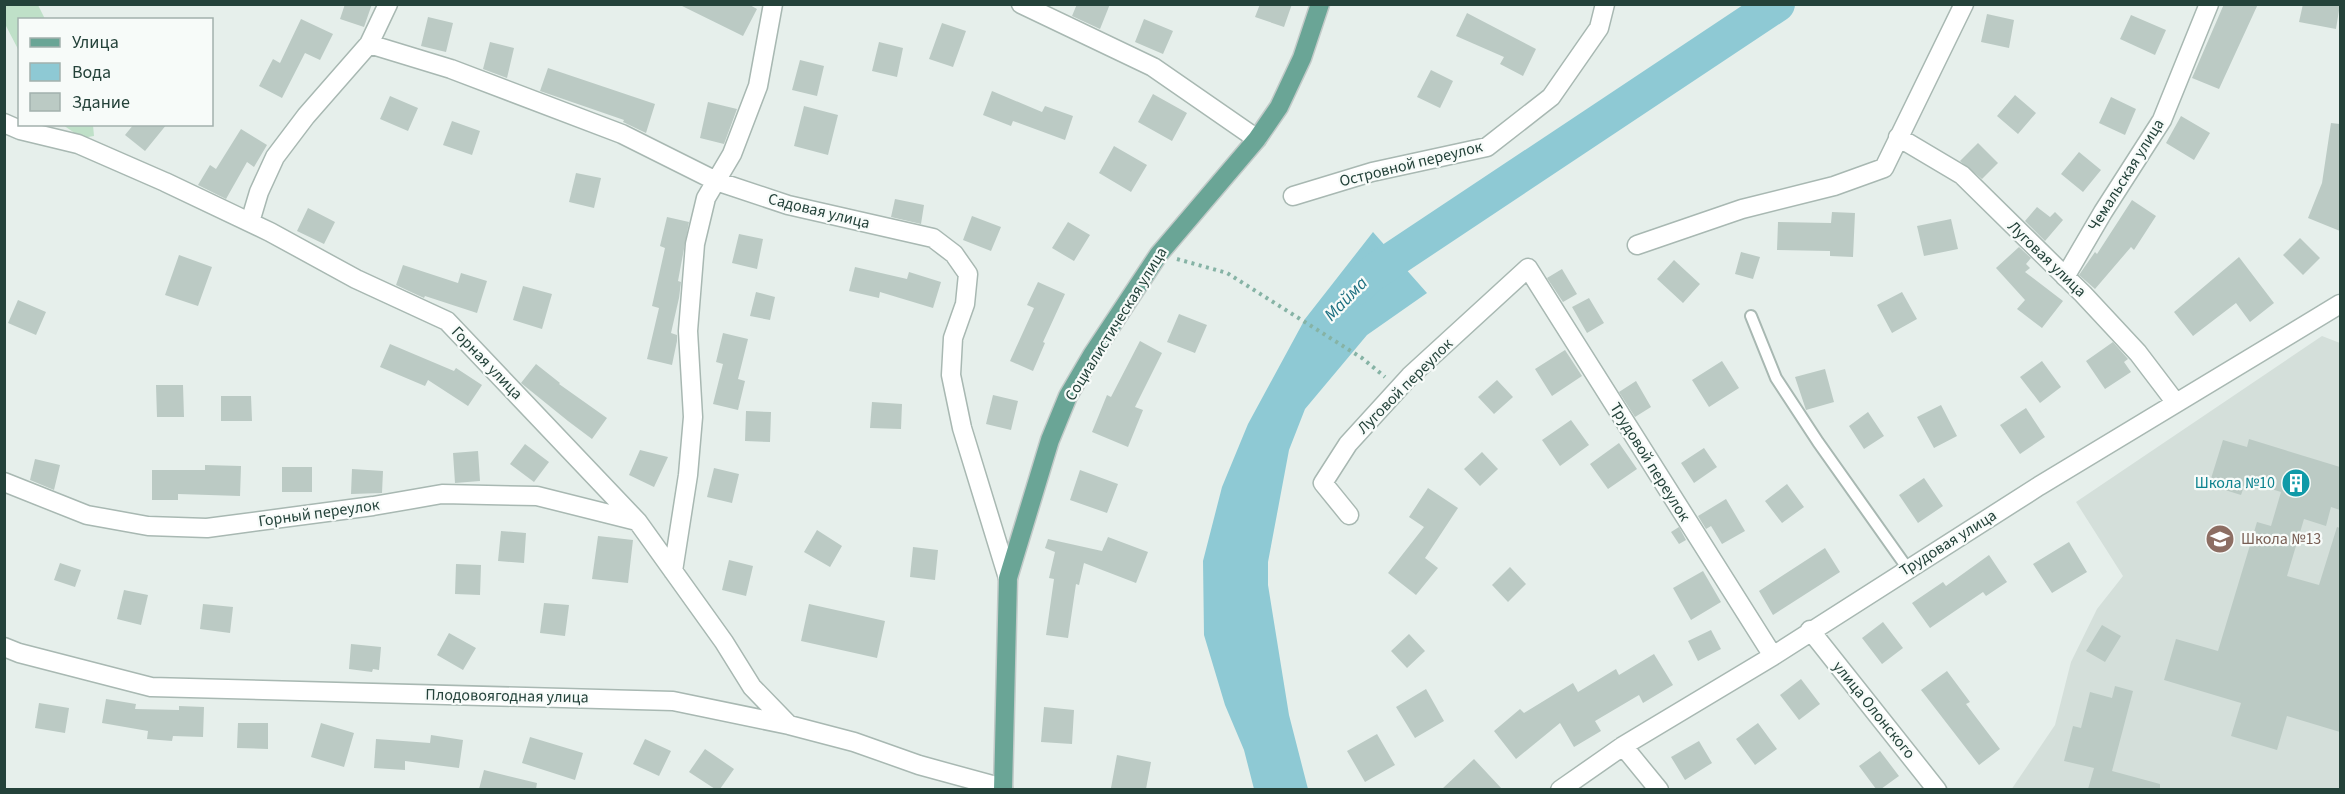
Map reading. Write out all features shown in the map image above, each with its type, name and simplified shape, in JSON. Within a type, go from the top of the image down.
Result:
[{"type":"main road","name":"Социалистическая улица","points":[[1003,789],[1008,578],[1050,440],[1068,396],[1092,355],[1159,254],[1257,139],[1284,97],[1302,58],[1320,4]]},
{"type":"street","points":[[250,222],[259,192],[275,157],[306,116],[369,44],[388,4]]},
{"type":"street","points":[[673,571],[688,475],[693,417],[688,331],[695,244],[706,198],[732,154],[758,86],[773,4]]},
{"type":"street","points":[[1021,4],[1154,67],[1257,139]]},
{"type":"street","name":"Островной переулок","points":[[1293,196],[1372,172],[1487,147],[1551,97],[1599,27],[1605,4]]},
{"type":"street","points":[[1637,245],[1742,209],[1834,186],[1884,168],[1964,4]]},
{"type":"street","name":"Чемальская улица","points":[[2065,277],[2103,212],[2162,120],[2209,4]]},
{"type":"street","name":"Садовая улица","points":[[369,44],[452,69],[622,134],[716,181],[788,205],[933,238],[954,254],[968,274],[965,304],[953,338],[951,375],[962,428],[1008,578]]},
{"type":"street","name":"Горная улица","points":[[4,123],[20,130],[78,144],[250,222],[356,279],[447,321],[638,522],[724,642],[752,687],[789,725]]},
{"type":"street","name":"Луговая улица","points":[[1898,137],[1962,176],[2065,277],[2138,353],[2176,404]]},
{"type":"street","name":"Луговой переулок","points":[[1349,515],[1323,483],[1348,444],[1400,390],[1410,376],[1528,268]]},
{"type":"street","name":"Трудовой переулок","points":[[1528,268],[1773,656]]},
{"type":"street","name":"Трудовая улица","points":[[1560,789],[1623,746],[1773,656],[1810,630],[2039,486],[2340,304]]},
{"type":"street","name":"Горный переулок","points":[[4,482],[87,515],[148,526],[207,528],[373,506],[442,494],[537,496],[638,522]]},
{"type":"street","name":"улица Олонского","points":[[1810,630],[1937,789]]},
{"type":"street","name":"Плодовоягодная улица","points":[[4,647],[19,653],[152,687],[673,701],[789,725],[854,742],[919,765],[1003,789]]},
{"type":"street","points":[[1623,746],[1659,789]]},
{"type":"lane","points":[[1750,316],[1776,378],[1818,442],[1908,569]]},
{"type":"path","points":[[1159,254],[1227,273],[1362,358],[1400,390]]},
{"type":"shaded area","name":"Школа №13","points":[[2322,336],[2340,343],[2340,789],[2011,790],[2055,725],[2071,662],[2097,609],[2123,576],[2076,502]]},
{"type":"green space","points":[[4,5],[38,5],[44,18],[18,18],[18,49],[5,24]]},
{"type":"green space","points":[[64,126],[93,126],[94,136],[82,138]]},
{"type":"water","points":[[1373,232],[1427,293],[1367,335],[1305,409],[1289,450],[1268,562],[1268,585],[1289,715],[1308,789],[1254,789],[1244,750],[1225,705],[1204,635],[1203,561],[1222,487],[1248,424],[1305,319]]},
{"type":"building","points":[[345,4],[372,4],[364,27],[340,19]]},
{"type":"building","points":[[678,4],[748,4],[757,9],[743,36]]},
{"type":"building","points":[[1077,4],[1110,4],[1100,29],[1072,16]]},
{"type":"building","points":[[1260,4],[1292,4],[1284,27],[1255,17]]},
{"type":"building","points":[[2224,4],[2258,4],[2219,89],[2192,78]]},
{"type":"building","points":[[2303,4],[2340,4],[2336,29],[2299,22]]},
{"type":"building","points":[[1467,13],[1536,49],[1523,76],[1500,64],[1504,57],[1456,36]]},
{"type":"building","points":[[1987,14],[2014,20],[2009,48],[1981,42]]},
{"type":"building","points":[[2131,15],[2166,30],[2155,55],[2120,39]]},
{"type":"building","points":[[428,17],[453,23],[446,52],[421,46]]},
{"type":"building","points":[[301,19],[333,34],[320,60],[305,53],[282,98],[259,86],[273,59],[280,63]]},
{"type":"building","points":[[1144,19],[1173,31],[1163,54],[1135,42]]},
{"type":"building","points":[[942,23],[966,31],[953,67],[929,59]]},
{"type":"building","points":[[490,42],[514,48],[507,78],[483,69]]},
{"type":"building","points":[[879,42],[903,48],[897,77],[872,71]]},
{"type":"building","points":[[800,60],[824,66],[817,96],[792,90]]},
{"type":"building","points":[[548,68],[655,104],[646,133],[623,122],[624,120],[540,91]]},
{"type":"building","points":[[1431,70],[1453,81],[1440,108],[1417,97]]},
{"type":"building","points":[[992,91],[1042,112],[1045,106],[1073,116],[1065,140],[1013,121],[1011,126],[983,115]]},
{"type":"building","points":[[1153,94],[1187,113],[1172,141],[1138,122]]},
{"type":"building","points":[[2015,95],[2036,113],[2018,134],[1997,116]]},
{"type":"building","points":[[390,96],[418,108],[408,131],[380,119]]},
{"type":"building","points":[[2111,97],[2136,109],[2125,135],[2099,123]]},
{"type":"building","points":[[708,102],[737,109],[724,144],[700,138]]},
{"type":"building","points":[[804,106],[838,115],[828,155],[794,146]]},
{"type":"building","points":[[2181,116],[2210,133],[2194,160],[2166,143]]},
{"type":"building","points":[[452,121],[480,131],[472,155],[443,145]]},
{"type":"building","points":[[2331,123],[2340,124],[2340,231],[2308,218],[2322,183]]},
{"type":"building","points":[[132,126],[165,126],[145,151],[125,135]]},
{"type":"building","points":[[241,129],[267,145],[254,167],[247,162],[226,199],[198,185],[210,165],[216,169]]},
{"type":"building","points":[[1978,143],[1998,163],[1982,179],[1960,161]]},
{"type":"building","points":[[1114,146],[1147,165],[1131,192],[1099,173]]},
{"type":"building","points":[[2079,152],[2101,170],[2083,192],[2061,174]]},
{"type":"building","points":[[576,173],[601,178],[594,208],[569,202]]},
{"type":"building","points":[[895,199],[924,205],[921,224],[891,217]]},
{"type":"building","points":[[2132,200],[2156,216],[2134,250],[2131,247],[2095,289],[2079,275],[2095,252],[2097,254]]},
{"type":"building","points":[[2037,207],[2050,217],[2055,212],[2063,220],[2045,241],[2025,221]]},
{"type":"building","points":[[308,208],[335,222],[324,244],[297,231]]},
{"type":"building","points":[[1832,212],[1855,213],[1853,257],[1830,256],[1830,251],[1777,250],[1778,222],[1831,223]]},
{"type":"building","points":[[972,216],[1001,227],[991,251],[963,240]]},
{"type":"building","points":[[667,217],[689,222],[678,281],[681,282],[679,298],[671,333],[677,335],[672,365],[647,359],[659,308],[652,306],[665,248],[660,246]]},
{"type":"building","points":[[1951,219],[1958,249],[1924,256],[1917,226]]},
{"type":"building","points":[[1068,222],[1090,235],[1074,261],[1052,248]]},
{"type":"building","points":[[739,234],[763,239],[757,269],[732,263]]},
{"type":"building","points":[[2300,238],[2320,258],[2303,275],[2283,255]]},
{"type":"building","points":[[2019,247],[2031,258],[2026,264],[2030,268],[2025,272],[2063,301],[2042,328],[2017,309],[2025,300],[1996,268]]},
{"type":"building","points":[[1741,252],[1760,257],[1753,279],[1735,274]]},
{"type":"building","points":[[179,255],[212,267],[198,306],[165,295]]},
{"type":"building","points":[[2239,257],[2274,303],[2250,322],[2236,303],[2193,336],[2174,312]]},
{"type":"building","points":[[1674,260],[1700,284],[1683,303],[1657,279]]},
{"type":"building","points":[[403,265],[458,283],[461,273],[487,281],[477,313],[425,296],[424,298],[396,285]]},
{"type":"building","points":[[855,267],[907,279],[909,272],[941,282],[933,308],[880,292],[879,298],[849,291]]},
{"type":"building","points":[[1562,269],[1577,294],[1563,302],[1547,278]]},
{"type":"building","points":[[1038,282],[1065,294],[1043,342],[1045,343],[1033,371],[1010,361],[1034,308],[1027,305]]},
{"type":"building","points":[[523,286],[552,294],[542,329],[513,320]]},
{"type":"building","points":[[756,292],[775,297],[770,320],[750,316]]},
{"type":"building","points":[[1902,292],[1917,319],[1892,333],[1877,305]]},
{"type":"building","points":[[1589,298],[1604,323],[1587,333],[1572,307]]},
{"type":"building","points":[[18,300],[46,312],[36,335],[8,323]]},
{"type":"building","points":[[1179,314],[1207,325],[1195,353],[1167,342]]},
{"type":"building","points":[[723,333],[748,339],[738,379],[745,381],[738,410],[713,404],[723,364],[716,362]]},
{"type":"building","points":[[1140,341],[1162,353],[1135,407],[1143,410],[1128,447],[1092,432],[1107,395],[1111,397]]},
{"type":"building","points":[[2113,342],[2128,359],[2124,362],[2131,372],[2105,389],[2086,361]]},
{"type":"building","points":[[390,344],[454,371],[456,368],[482,385],[468,406],[428,380],[425,386],[380,367]]},
{"type":"building","points":[[1565,350],[1582,376],[1552,396],[1535,369]]},
{"type":"building","points":[[1722,361],[1739,388],[1709,407],[1692,380]]},
{"type":"building","points":[[2042,361],[2061,387],[2040,403],[2020,377]]},
{"type":"building","points":[[536,364],[559,384],[607,418],[592,439],[521,383]]},
{"type":"building","points":[[1825,369],[1834,402],[1806,410],[1795,377]]},
{"type":"building","points":[[1497,380],[1513,397],[1494,414],[1478,397]]},
{"type":"building","points":[[1636,381],[1651,407],[1635,417],[1619,392]]},
{"type":"building","points":[[156,385],[183,385],[184,417],[157,417]]},
{"type":"building","points":[[993,395],[1018,401],[1011,430],[986,424]]},
{"type":"building","points":[[221,396],[251,396],[252,421],[221,421]]},
{"type":"building","points":[[872,402],[902,404],[901,429],[870,428]]},
{"type":"building","points":[[1941,405],[1957,436],[1934,448],[1917,417]]},
{"type":"building","points":[[2026,408],[2045,437],[2020,454],[2000,425]]},
{"type":"building","points":[[746,411],[771,412],[770,442],[745,441]]},
{"type":"building","points":[[1868,412],[1884,436],[1864,449],[1849,426]]},
{"type":"building","points":[[1571,420],[1589,445],[1560,466],[1542,440]]},
{"type":"building","points":[[2249,439],[2340,467],[2340,510],[2331,507],[2326,526],[2304,519],[2287,576],[2319,585],[2337,527],[2340,528],[2340,732],[2287,716],[2277,750],[2231,736],[2241,703],[2164,680],[2176,639],[2218,651],[2257,522],[2271,526],[2281,492],[2246,481],[2241,495],[2209,485],[2223,440],[2247,447]]},
{"type":"building","points":[[1619,443],[1637,469],[1608,489],[1590,464]]},
{"type":"building","points":[[525,444],[549,462],[534,482],[510,464]]},
{"type":"building","points":[[1704,448],[1717,467],[1694,483],[1681,463]]},
{"type":"building","points":[[640,450],[668,457],[654,487],[629,475]]},
{"type":"building","points":[[478,451],[480,481],[455,483],[453,453]]},
{"type":"building","points":[[1482,452],[1498,469],[1480,486],[1464,469]]},
{"type":"building","points":[[35,459],[60,465],[54,490],[30,480]]},
{"type":"building","points":[[205,465],[241,466],[240,496],[178,494],[178,500],[152,500],[152,470],[205,470]]},
{"type":"building","points":[[282,467],[312,467],[312,492],[282,492]]},
{"type":"building","points":[[714,468],[739,474],[732,503],[707,497]]},
{"type":"building","points":[[352,469],[383,471],[382,493],[351,494]]},
{"type":"building","points":[[1080,470],[1118,484],[1107,513],[1070,500]]},
{"type":"building","points":[[1924,478],[1943,506],[1918,523],[1899,495]]},
{"type":"building","points":[[1787,484],[1804,507],[1782,523],[1765,501]]},
{"type":"building","points":[[1428,488],[1458,508],[1425,558],[1438,568],[1416,595],[1388,573],[1424,527],[1409,517]]},
{"type":"building","points":[[1726,499],[1745,531],[1722,544],[1711,526],[1706,529],[1698,516]]},
{"type":"building","points":[[1679,527],[1686,540],[1679,544],[1671,532]]},
{"type":"building","points":[[817,530],[842,546],[830,567],[804,552]]},
{"type":"building","points":[[501,531],[526,533],[524,563],[498,561]]},
{"type":"building","points":[[598,536],[633,540],[628,583],[592,579]]},
{"type":"building","points":[[1108,537],[1148,552],[1136,583],[1084,563],[1079,585],[1076,584],[1068,638],[1046,635],[1054,579],[1049,578],[1055,552],[1045,548],[1048,539],[1102,551]]},
{"type":"building","points":[[2069,542],[2087,572],[2052,593],[2033,564]]},
{"type":"building","points":[[913,547],[938,550],[935,580],[910,577]]},
{"type":"building","points":[[1825,548],[1840,572],[1773,615],[1759,591]]},
{"type":"building","points":[[1989,555],[2007,582],[1986,596],[1983,592],[1930,628],[1912,603],[1943,582],[1946,586]]},
{"type":"building","points":[[729,560],[753,566],[746,596],[722,590]]},
{"type":"building","points":[[60,563],[81,570],[75,587],[54,580]]},
{"type":"building","points":[[456,564],[481,565],[480,595],[455,594]]},
{"type":"building","points":[[1510,567],[1526,584],[1508,602],[1492,585]]},
{"type":"building","points":[[1703,571],[1721,602],[1691,620],[1673,588]]},
{"type":"building","points":[[124,590],[148,595],[141,625],[117,619]]},
{"type":"building","points":[[544,603],[569,605],[565,636],[540,633]]},
{"type":"building","points":[[203,604],[233,607],[230,633],[200,629]]},
{"type":"building","points":[[809,604],[885,621],[877,658],[801,641]]},
{"type":"building","points":[[1883,622],[1903,648],[1882,664],[1862,638]]},
{"type":"building","points":[[2102,625],[2121,636],[2105,662],[2086,651]]},
{"type":"building","points":[[1711,630],[1721,649],[1698,661],[1688,641]]},
{"type":"building","points":[[449,633],[476,648],[463,670],[437,655]]},
{"type":"building","points":[[1409,634],[1425,651],[1407,668],[1391,651]]},
{"type":"building","points":[[351,644],[381,647],[379,670],[373,669],[372,672],[349,669]]},
{"type":"building","points":[[1654,654],[1673,685],[1643,703],[1639,695],[1595,721],[1601,731],[1574,747],[1560,723],[1516,759],[1494,731],[1520,709],[1524,713],[1573,683],[1578,692],[1616,669],[1619,675]]},
{"type":"building","points":[[1947,671],[1970,702],[1966,704],[2000,749],[1979,765],[1921,690]]},
{"type":"building","points":[[1801,679],[1820,704],[1799,720],[1780,695]]},
{"type":"building","points":[[2115,686],[2133,691],[2112,771],[2160,784],[2160,789],[2088,789],[2094,768],[2064,761],[2073,726],[2081,728],[2090,692],[2112,698]]},
{"type":"building","points":[[1426,689],[1444,721],[1415,738],[1396,707]]},
{"type":"building","points":[[106,699],[136,704],[135,709],[179,710],[179,706],[204,707],[203,737],[173,736],[172,741],[147,739],[148,731],[102,723]]},
{"type":"building","points":[[39,703],[69,708],[65,733],[35,728]]},
{"type":"building","points":[[1044,707],[1074,710],[1072,744],[1041,742]]},
{"type":"building","points":[[238,723],[268,723],[268,749],[237,748]]},
{"type":"building","points":[[321,723],[354,733],[344,767],[311,757]]},
{"type":"building","points":[[1758,723],[1777,749],[1755,765],[1736,739]]},
{"type":"building","points":[[1377,734],[1395,765],[1365,782],[1347,751]]},
{"type":"building","points":[[431,735],[463,740],[459,768],[405,761],[405,770],[374,768],[376,739],[430,743]]},
{"type":"building","points":[[530,737],[583,753],[575,780],[522,763]]},
{"type":"building","points":[[645,739],[671,751],[659,776],[633,764]]},
{"type":"building","points":[[1699,741],[1712,763],[1685,780],[1671,757]]},
{"type":"building","points":[[705,749],[734,769],[720,789],[715,789],[689,772]]},
{"type":"building","points":[[1880,751],[1899,776],[1881,789],[1876,789],[1859,766]]},
{"type":"building","points":[[1117,755],[1151,762],[1146,789],[1111,788]]},
{"type":"building","points":[[1474,759],[1502,789],[1442,789]]},
{"type":"building","points":[[484,770],[537,783],[536,789],[479,789]]},
{"type":"waterway","name":"Майма","points":[[1357,287],[1368,276],[1777,4]]},
{"type":"place","name":"Школа №10","points":[[2296,483]]},
{"type":"place","name":"Школа №13","points":[[2220,539]]}]
